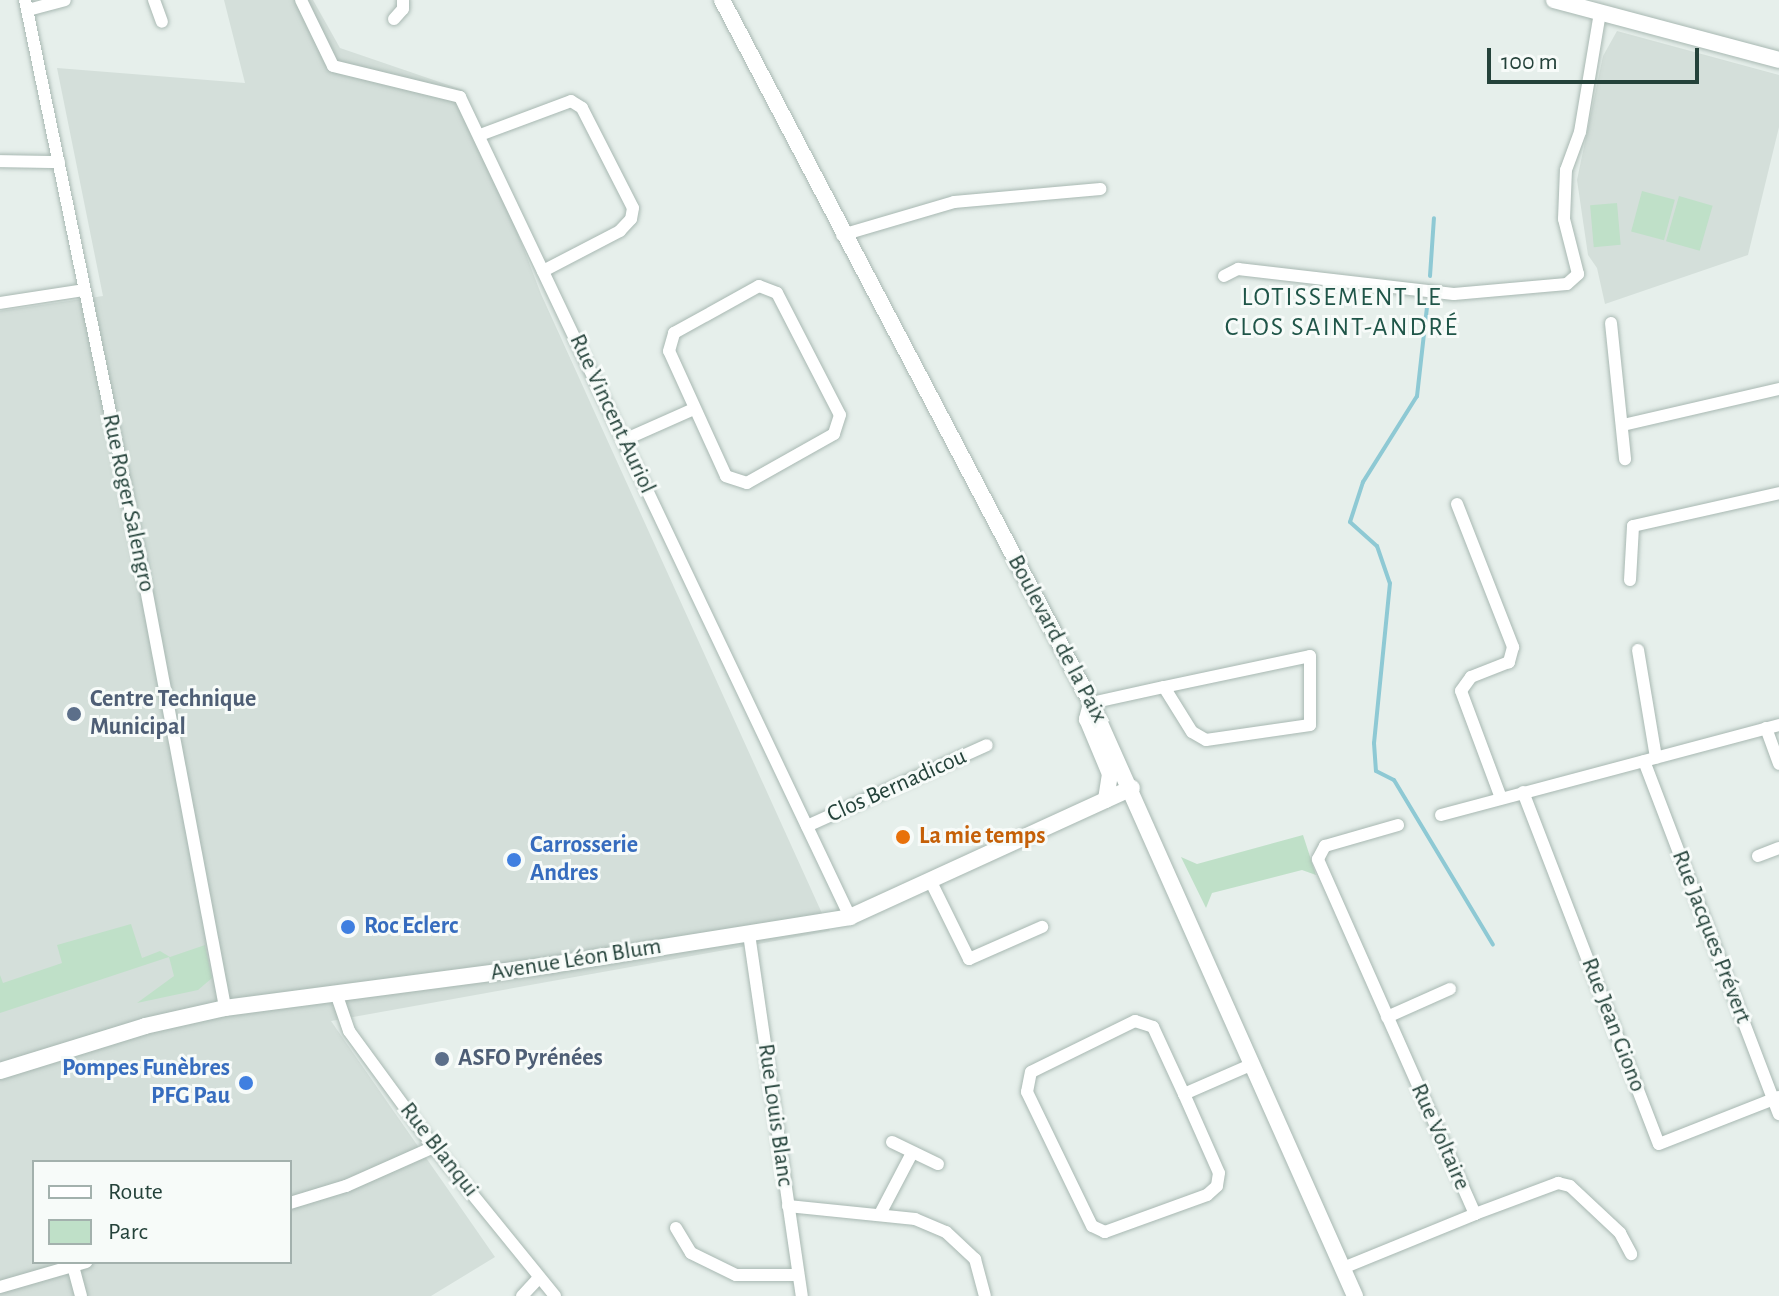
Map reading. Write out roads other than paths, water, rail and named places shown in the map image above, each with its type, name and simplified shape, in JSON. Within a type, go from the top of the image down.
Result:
[{"type":"main road","name":"Boulevard de la Paix","points":[[722,0],[842,235],[1091,703],[1132,788],[1355,1296]]},
{"type":"main road","points":[[1554,0],[1592,7],[1779,60]]},
{"type":"main road","points":[[1091,703],[1087,719],[1110,774],[1106,800]]},
{"type":"main road","name":"Avenue Léon Blum","points":[[0,1071],[145,1026],[225,1008],[337,996],[850,917],[1132,788]]},
{"type":"street","points":[[27,5],[65,0]]},
{"type":"street","points":[[154,0],[162,22]]},
{"type":"street","name":"Rue Vincent Auriol","points":[[301,0],[333,66],[460,97],[850,917]]},
{"type":"street","points":[[394,19],[403,9],[403,0]]},
{"type":"street","name":"Rue Roger Salengro","points":[[27,5],[225,1008]]},
{"type":"street","points":[[1224,276],[1238,269],[1454,294],[1567,284],[1578,274],[1564,219],[1566,170],[1580,132],[1592,7]]},
{"type":"street","points":[[480,135],[571,101],[582,108],[633,208],[631,219],[620,231],[543,271]]},
{"type":"street","points":[[0,161],[59,162]]},
{"type":"street","points":[[842,235],[954,202],[1100,189]]},
{"type":"street","points":[[759,286],[777,293],[840,415],[834,434],[747,483],[726,476],[694,409],[669,351],[674,333],[759,286]]},
{"type":"street","points":[[0,303],[84,290]]},
{"type":"street","points":[[1611,323],[1625,459]]},
{"type":"street","points":[[1623,425],[1779,389]]},
{"type":"street","points":[[624,440],[694,409]]},
{"type":"street","points":[[1630,580],[1633,526],[1777,493],[1779,508]]},
{"type":"street","points":[[1457,504],[1513,647],[1509,662],[1471,677],[1461,691],[1501,798]]},
{"type":"street","name":"Rue Jacques Prévert","points":[[1638,650],[1650,759],[1776,1098],[1779,1114]]},
{"type":"street","points":[[1091,703],[1164,687],[1310,656],[1310,725],[1206,740],[1192,732],[1164,687]]},
{"type":"street","points":[[1441,815],[1772,727],[1779,764]]},
{"type":"street","name":"Clos Bernadicou","points":[[807,826],[987,745]]},
{"type":"street","name":"Rue Jean Giono","points":[[1523,792],[1659,1144],[1776,1098]]},
{"type":"street","name":"Rue Voltaire","points":[[1343,1268],[1475,1214],[1318,859],[1325,846],[1398,825]]},
{"type":"street","points":[[1758,856],[1779,848]]},
{"type":"street","points":[[931,882],[969,959],[1042,927]]},
{"type":"street","name":"Rue Louis Blanc","points":[[749,934],[802,1296]]},
{"type":"street","points":[[1387,1017],[1450,989]]},
{"type":"street","name":"Rue Blanqui","points":[[337,996],[349,1031],[434,1147],[555,1296]]},
{"type":"street","points":[[1140,1021],[1153,1027],[1184,1094],[1219,1173],[1217,1186],[1207,1195],[1105,1232],[1092,1226],[1027,1092],[1031,1072],[1140,1021]]},
{"type":"street","points":[[1184,1094],[1253,1064]]},
{"type":"street","points":[[892,1142],[938,1164]]},
{"type":"street","points":[[292,1202],[346,1186],[434,1147]]},
{"type":"street","points":[[880,1214],[912,1153]]},
{"type":"street","points":[[1475,1214],[1546,1184],[1570,1186],[1620,1233],[1631,1254]]},
{"type":"street","points":[[788,1206],[915,1219],[946,1232],[975,1259],[985,1296]]},
{"type":"street","points":[[676,1228],[691,1253],[736,1275],[797,1275]]},
{"type":"street","points":[[0,1287],[79,1264],[81,1296]]},
{"type":"street","points":[[522,1296],[539,1278]]},
{"type":"waterway","points":[[1430,276],[1434,218]]},
{"type":"waterway","points":[[1427,307],[1417,396],[1363,482],[1350,522],[1377,546],[1390,583],[1374,743],[1376,771],[1394,780],[1493,945]]},
{"type":"place","name":"Centre Technique Municipal","points":[[74,714]]},
{"type":"place","name":"La mie temps","points":[[903,837]]},
{"type":"place","name":"Carrosserie Andres","points":[[514,860]]},
{"type":"place","name":"Roc Eclerc","points":[[348,927]]},
{"type":"place","name":"ASFO Pyrénées","points":[[442,1059]]},
{"type":"place","name":"Pompes Funèbres PFG Pau","points":[[246,1083]]},
{"type":"district","name":"LOTISSEMENT LE CLOS SAINT-ANDRÉ","points":[[1342,313]]}]
